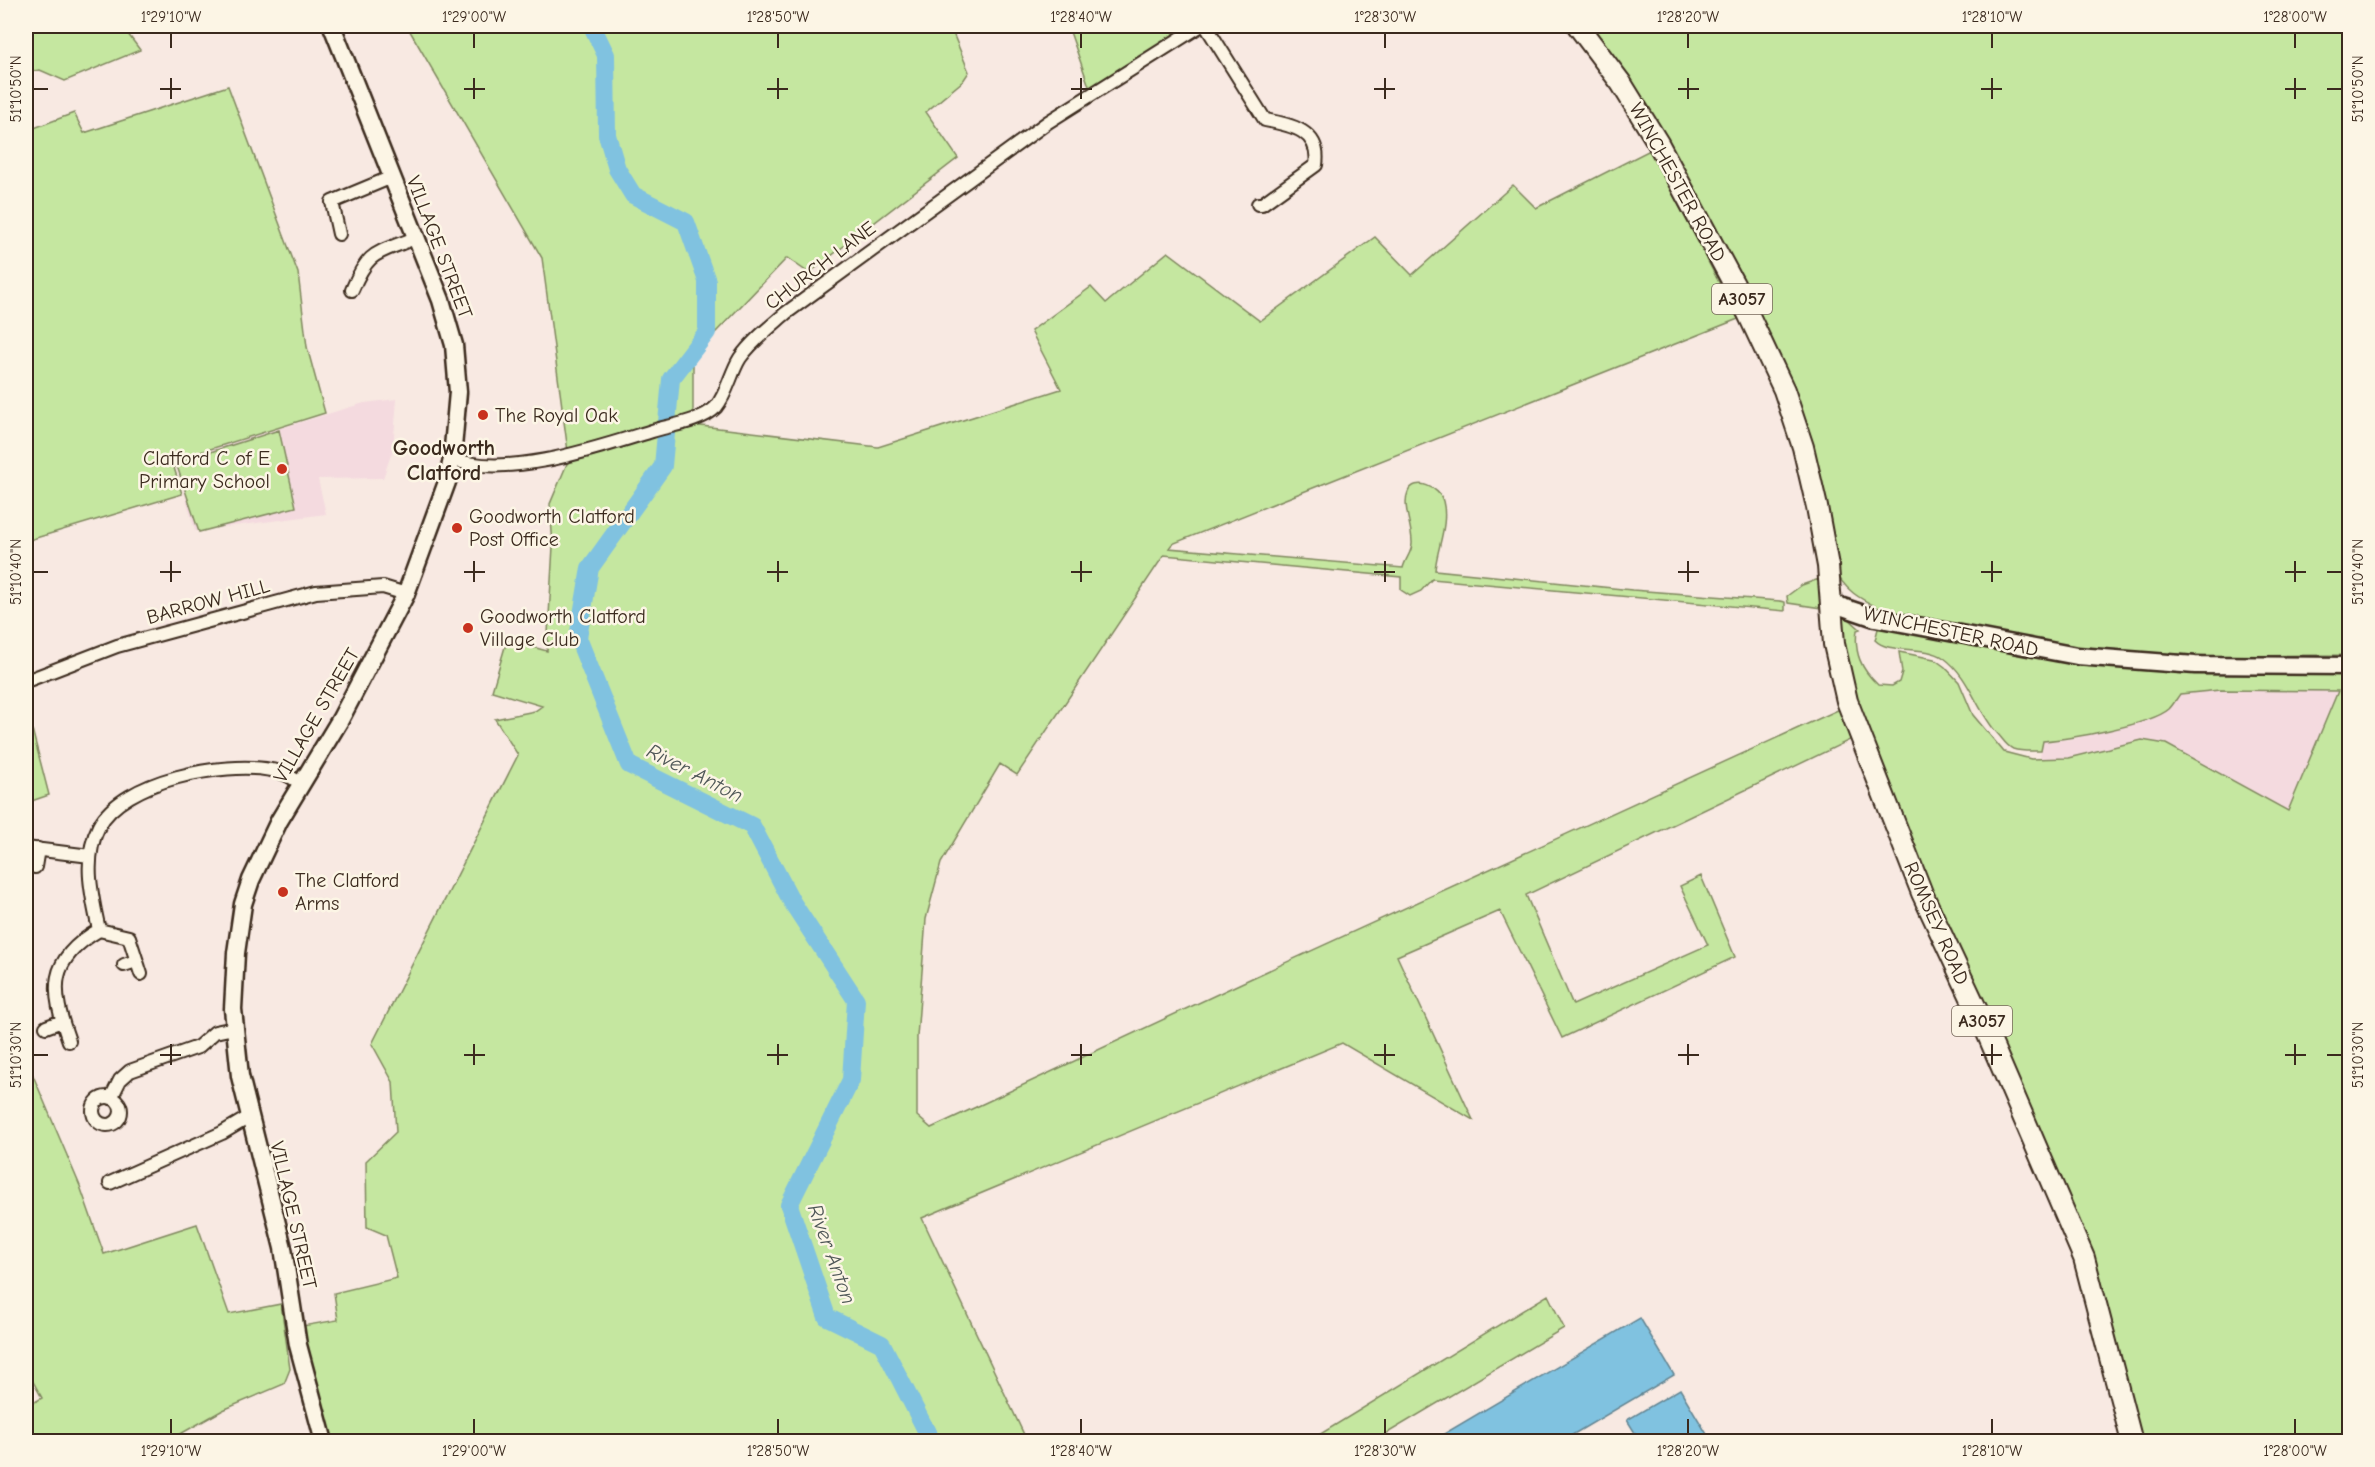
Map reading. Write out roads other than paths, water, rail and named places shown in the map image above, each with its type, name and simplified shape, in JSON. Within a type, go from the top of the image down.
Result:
[{"type":"main road","name":"WINCHESTER ROAD","points":[[1578,26],[1622,83],[1658,143],[1770,357],[1794,418],[1810,474],[1824,540],[1832,603]]},
{"type":"main road","name":"ROMSEY ROAD","points":[[1832,603],[1834,644],[1847,701],[1922,893],[1982,1021],[2084,1258],[2132,1442]]},
{"type":"street","name":"VILLAGE STREET","points":[[324,1442],[298,1345],[283,1248],[240,1076],[234,1028],[236,953],[243,904],[267,845],[300,783],[340,720],[406,594],[447,482],[452,459],[458,392],[454,345],[441,300],[332,26]]},
{"type":"street","name":"CHURCH LANE","points":[[452,459],[483,466],[526,462],[603,448],[697,418],[716,407],[741,358],[762,334],[786,313],[1048,122],[1200,26]]},
{"type":"street","points":[[1206,26],[1265,120],[1286,124],[1307,133],[1318,151],[1316,165],[1262,204],[1258,204]]},
{"type":"street","points":[[339,234],[332,202],[392,177]]},
{"type":"street","points":[[352,290],[368,258],[415,238]]},
{"type":"street","name":"BARROW HILL","points":[[26,681],[117,646],[316,592],[383,587],[406,594]]},
{"type":"street","name":"WINCHESTER ROAD","points":[[1832,603],[1897,623],[2077,656],[2172,664],[2349,666]]},
{"type":"street","points":[[99,930],[91,891],[90,856],[99,825],[124,800],[162,780],[210,771],[263,768],[283,773],[300,783]]},
{"type":"street","points":[[35,867],[32,848],[90,856]]},
{"type":"street","points":[[69,1041],[62,1021],[56,985],[60,967],[68,953],[99,930],[129,937],[130,963],[141,974]]},
{"type":"street","points":[[46,1027],[62,1021]]},
{"type":"street","points":[[111,1098],[120,1080],[130,1071],[198,1047],[215,1032],[234,1028]]},
{"type":"street","points":[[110,1183],[222,1134],[249,1117]]},
{"type":"water","points":[[1640,1318],[1674,1375],[1562,1441],[1432,1441]]},
{"type":"water","points":[[1680,1389],[1711,1441],[1640,1441],[1627,1420]]},
{"type":"waterway","name":"River Anton","points":[[592,26],[606,55],[607,135],[617,169],[633,195],[686,222],[707,281],[707,332],[671,379],[663,466],[590,568],[578,638],[629,765],[752,826],[792,902],[856,1000],[851,1080],[789,1205],[827,1317],[882,1344],[932,1442]]},
{"type":"place","name":"The Royal Oak","points":[[483,415]]},
{"type":"place","name":"Clatford C of E Primary School","points":[[282,469]]},
{"type":"place","name":"Goodworth Clatford Post Office","points":[[457,528]]},
{"type":"place","name":"Goodworth Clatford Village Club","points":[[468,628]]},
{"type":"place","name":"The Clatford Arms","points":[[283,892]]},
{"type":"district","name":"Goodworth Clatford","points":[[444,460]]}]
